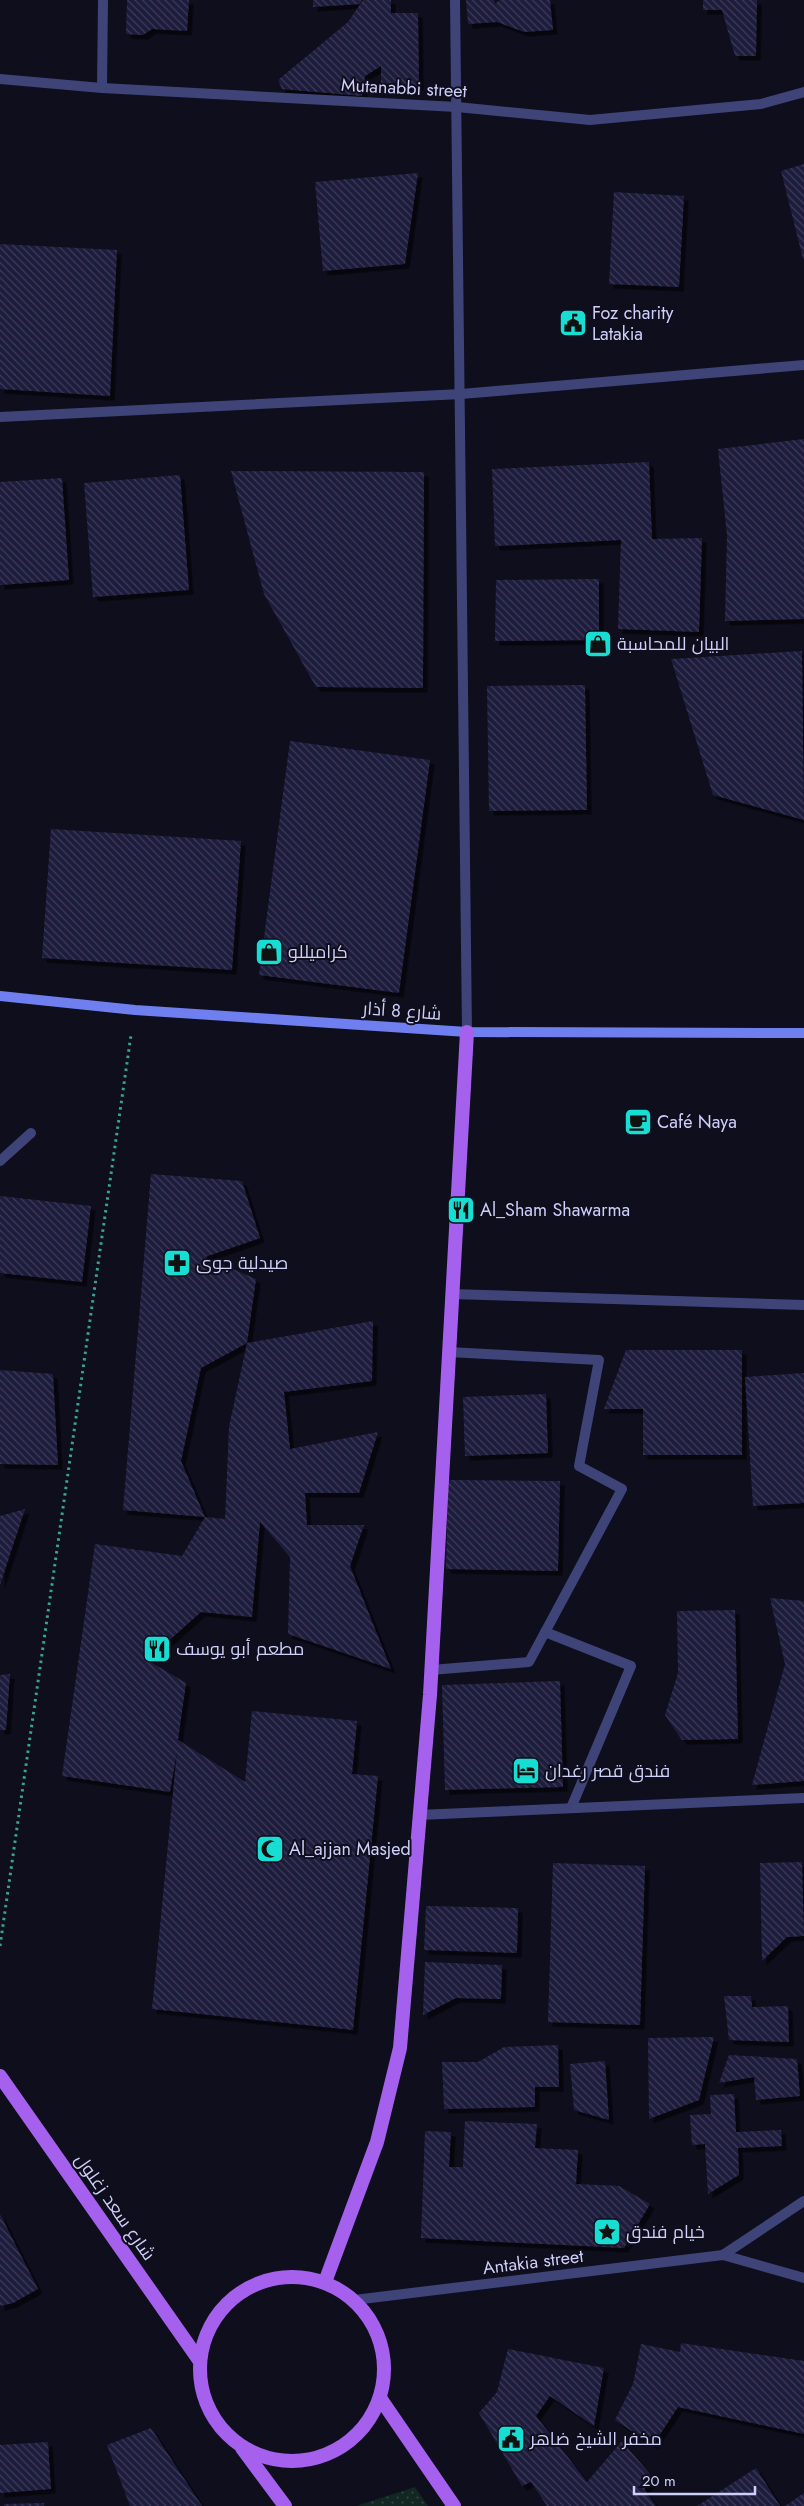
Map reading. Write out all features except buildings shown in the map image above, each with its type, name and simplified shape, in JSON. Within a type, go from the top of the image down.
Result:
[{"type":"main road","name":"شارع 8 أذار","points":[[0,996],[135,1010],[467,1032],[804,1033]]},
{"type":"main road","points":[[325,2282],[377,2142],[400,2048],[431,1670],[467,1032]]},
{"type":"main road","name":"شارع سعد زغلول","points":[[0,2076],[199,2360]]},
{"type":"main road","points":[[241,2447],[272,2460],[305,2461],[337,2450],[363,2428],[380,2398],[384,2363],[375,2329],[354,2300],[325,2282],[292,2276],[258,2282],[229,2300],[209,2327],[199,2360],[208,2410],[241,2447],[284,2506]]},
{"type":"main road","points":[[380,2398],[454,2506]]},
{"type":"street","points":[[102,88],[103,0]]},
{"type":"street","points":[[455,0],[467,1032]]},
{"type":"street","name":"Mutanabbi street","points":[[0,79],[102,88],[457,107],[590,120],[761,104],[804,92]]},
{"type":"street","points":[[0,417],[461,394],[804,365]]},
{"type":"street","points":[[0,1161],[31,1133]]},
{"type":"street","points":[[451,1294],[804,1306]]},
{"type":"street","points":[[431,1670],[529,1662],[622,1489],[579,1466],[599,1360],[448,1352]]},
{"type":"street","points":[[545,1632],[631,1666],[572,1808]]},
{"type":"street","points":[[419,1815],[804,1798]]},
{"type":"street","points":[[723,2255],[804,2201]]},
{"type":"street","name":"Antakia street","points":[[354,2300],[723,2255],[804,2278]]},
{"type":"path","points":[[0,1946],[135,1010]]},
{"type":"green space","points":[[415,2487],[428,2506],[356,2506]]},
{"type":"place","name":"Foz charity Latakia","points":[[573,323]]},
{"type":"place","name":"البيان للمحاسبة","points":[[598,644]]},
{"type":"place","name":"كراميللو","points":[[269,952]]},
{"type":"place","name":"Café Naya","points":[[638,1122]]},
{"type":"place","name":"Al_Sham Shawarma","points":[[461,1210]]},
{"type":"place","name":"صيدلية جوى","points":[[177,1263]]},
{"type":"place","name":"مطعم أبو يوسف","points":[[157,1649]]},
{"type":"place","name":"فندق قصر رغدان","points":[[526,1771]]},
{"type":"place","name":"Al_ajjan Masjed","points":[[270,1849]]},
{"type":"place","name":"خيام فندق","points":[[607,2232]]},
{"type":"place","name":"مخفر الشيخ ضاهر","points":[[511,2439]]}]
